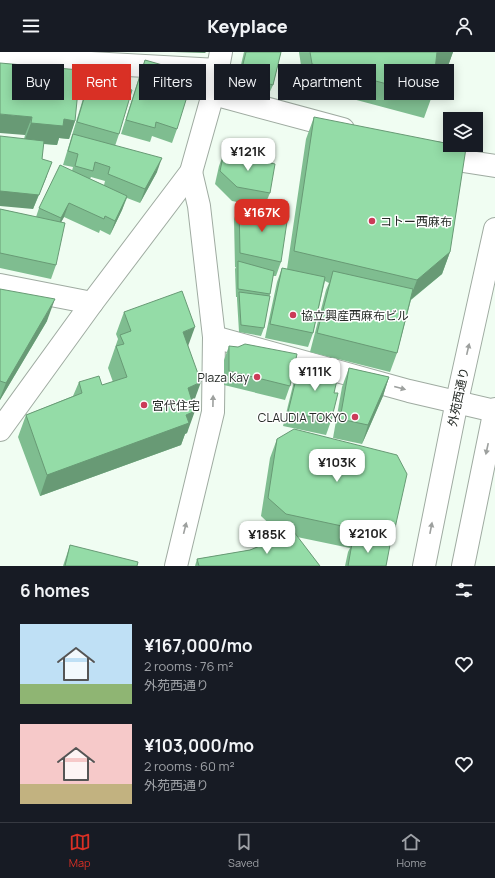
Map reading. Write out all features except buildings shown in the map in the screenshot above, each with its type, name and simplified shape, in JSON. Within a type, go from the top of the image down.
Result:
[{"type":"street","points":[[0,58],[219,61],[213,94],[191,172],[92,303],[0,430]]},
{"type":"street","points":[[213,94],[365,134]]},
{"type":"street","points":[[418,148],[463,161],[495,166]]},
{"type":"street","points":[[176,566],[213,412],[214,337],[199,206],[191,172]]},
{"type":"street","name":"外苑西通り","points":[[424,566],[457,401],[495,229]]},
{"type":"street","points":[[0,285],[92,303]]},
{"type":"street","points":[[214,337],[408,391],[495,410],[463,566]]},
{"type":"place","name":"コトー西麻布","points":[[372,221]]},
{"type":"place","name":"協立興産西麻布ビル","points":[[293,315]]},
{"type":"place","name":"Plaza Kay","points":[[257,377]]},
{"type":"place","name":"宮代住宅","points":[[144,405]]},
{"type":"place","name":"CLAUDIA TOKYO","points":[[355,417]]}]
